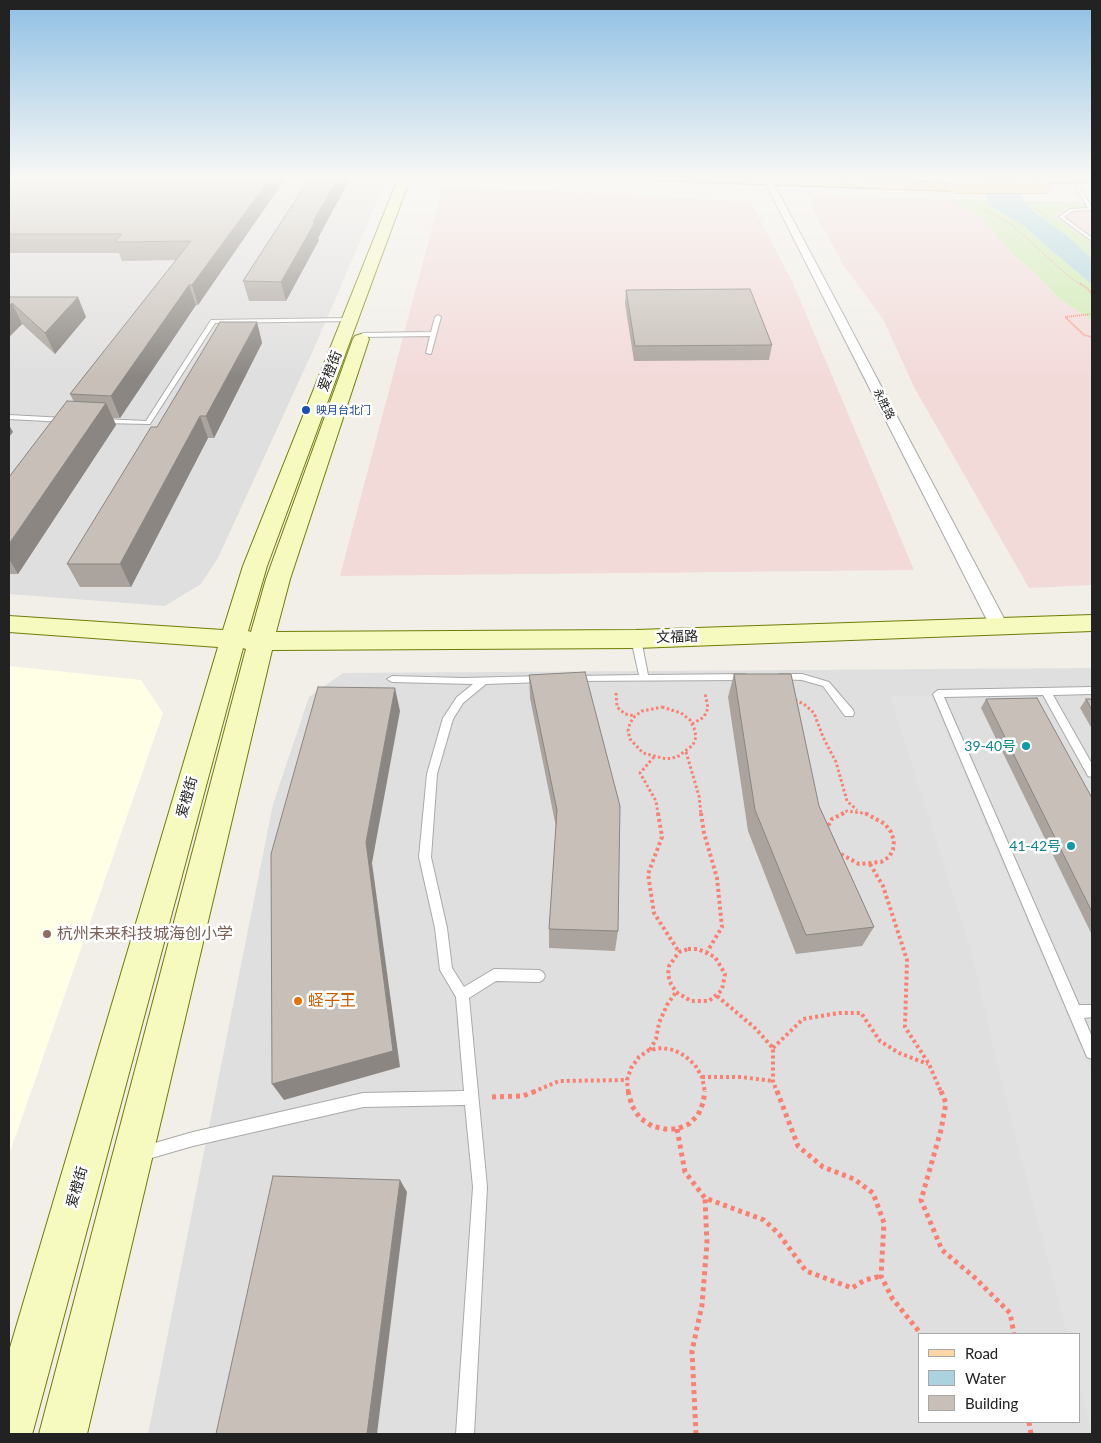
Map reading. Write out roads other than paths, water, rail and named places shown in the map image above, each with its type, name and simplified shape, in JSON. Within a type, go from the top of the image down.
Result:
[{"type":"street","name":"爱橙街","points":[[9,1431],[247,640],[278,578],[385,243]]},
{"type":"street","name":"爱橙街","points":[[359,328],[392,243]]},
{"type":"street","name":"永胜路","points":[[801,243],[998,626]]},
{"type":"street","name":"文福路","points":[[9,624],[247,640],[636,639],[1092,623]]},
{"type":"street","name":"爱橙街","points":[[63,1434],[131,1157],[247,640]]},
{"type":"lane","points":[[429,353],[438,317]]},
{"type":"lane","points":[[98,421],[148,423],[213,321],[434,331]]},
{"type":"lane","points":[[9,418],[68,420]]},
{"type":"lane","points":[[636,639],[644,678]]},
{"type":"lane","points":[[568,679],[802,677],[826,684],[849,713]]},
{"type":"lane","points":[[392,679],[483,681],[549,679]]},
{"type":"lane","points":[[465,1434],[480,1187],[462,995],[446,970],[441,928],[425,857],[432,774],[448,718],[460,700],[483,681]]},
{"type":"lane","points":[[1092,690],[938,694],[1092,1052]]},
{"type":"lane","points":[[1046,691],[1092,773]]},
{"type":"lane","points":[[462,995],[494,975],[539,976]]},
{"type":"lane","points":[[1075,1012],[1092,1011]]},
{"type":"lane","points":[[131,1157],[193,1139],[363,1100],[472,1098]]},
{"type":"water","points":[[1044,243],[1076,243],[1092,259],[1092,285]]},
{"type":"place","name":"映月台北门","points":[[306,410]]},
{"type":"place","name":"39-40号","points":[[1026,746]]},
{"type":"place","name":"41-42号","points":[[1071,846]]},
{"type":"place","name":"杭州未来科技城海创小学","points":[[47,934]]},
{"type":"place","name":"蛏子王","points":[[298,1001]]}]
